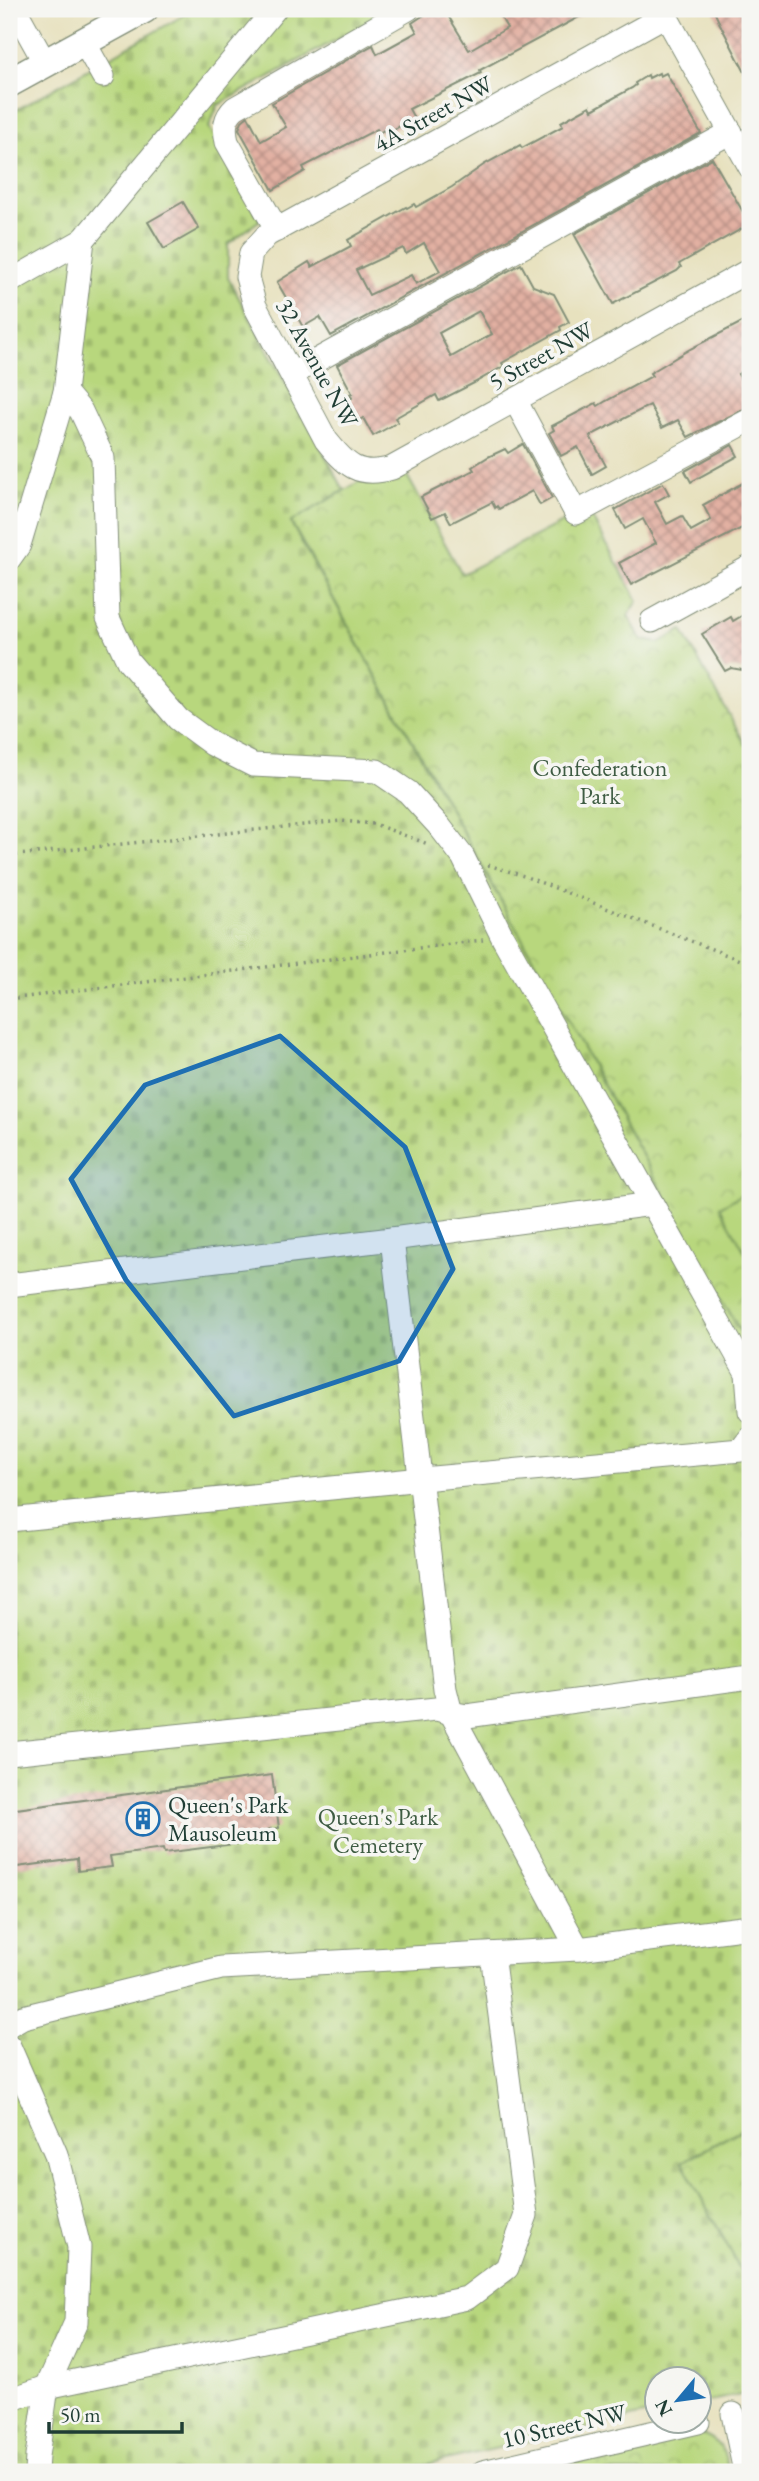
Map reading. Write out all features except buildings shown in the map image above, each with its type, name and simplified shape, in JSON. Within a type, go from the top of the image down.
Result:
[{"type":"main road","points":[[9,83],[144,9]]},
{"type":"street","points":[[15,9],[45,63]]},
{"type":"street","points":[[9,282],[83,240],[153,141],[275,9]]},
{"type":"street","points":[[277,230],[226,142],[226,116],[234,108],[408,9]]},
{"type":"street","points":[[664,12],[750,167]]},
{"type":"street","name":"4A Street NW","points":[[247,276],[251,253],[267,235],[664,12]]},
{"type":"street","points":[[84,42],[103,76]]},
{"type":"street","points":[[292,374],[731,132]]},
{"type":"street","points":[[9,559],[19,545],[65,392],[83,240]]},
{"type":"street","name":"5 Street NW","points":[[353,468],[376,472],[392,468],[750,270]]},
{"type":"street","name":"32 Avenue NW","points":[[247,276],[255,306],[326,440],[353,468]]},
{"type":"street","points":[[65,392],[81,411],[103,458],[108,618],[128,661],[178,719],[212,744],[253,765],[377,771],[408,792],[440,827],[463,857],[503,937],[747,1373],[750,1411]]},
{"type":"street","points":[[515,400],[576,513],[750,420]]},
{"type":"street","points":[[652,621],[750,568]]},
{"type":"street","points":[[9,1285],[392,1239],[652,1204]]},
{"type":"street","points":[[392,1239],[445,1689],[451,1713],[578,1949]]},
{"type":"street","points":[[9,1520],[422,1479],[747,1451]]},
{"type":"street","points":[[9,1753],[436,1709],[467,1716],[750,1677]]},
{"type":"street","points":[[9,2025],[23,2018],[221,1968],[578,1949],[750,1927]]},
{"type":"street","points":[[9,2400],[47,2387],[467,2298],[507,2268],[526,2216],[492,1954]]},
{"type":"street","points":[[9,2046],[56,2154],[79,2247],[76,2322],[47,2387],[36,2472]]},
{"type":"street","points":[[742,2414],[745,2472]]},
{"type":"street","name":"10 Street NW","points":[[714,2419],[742,2414]]},
{"type":"street","name":"10 Street NW","points":[[483,2472],[644,2434]]},
{"type":"path","points":[[9,856],[341,821],[374,824],[524,876],[750,964]]},
{"type":"path","points":[[9,999],[503,937]]},
{"type":"highlighted area","points":[[280,1036],[405,1147],[453,1269],[399,1361],[234,1416],[126,1280],[71,1179],[145,1085]]},
{"type":"green space","name":"Queen's Park Cemetery","points":[[195,9],[392,9],[218,105],[209,127],[260,220],[228,244],[228,278],[344,490],[291,523],[750,1349],[750,2125],[682,2162],[750,2288],[750,2393],[714,2400],[714,2366],[644,2366],[644,2415],[392,2472],[9,2472],[9,114]]},
{"type":"green space","name":"Confederation Park","points":[[405,472],[462,574],[587,509],[638,601],[628,616],[642,640],[659,643],[682,630],[745,744],[750,742],[750,1349],[291,522],[362,480]]},
{"type":"green space","points":[[750,1190],[750,1261],[720,1207]]},
{"type":"green space","points":[[750,2125],[750,2287],[682,2162]]},
{"type":"green space","points":[[686,2436],[706,2436],[721,2447],[729,2472],[532,2472]]},
{"type":"place","name":"Queen's Park Mausoleum","points":[[143,1819]]}]
